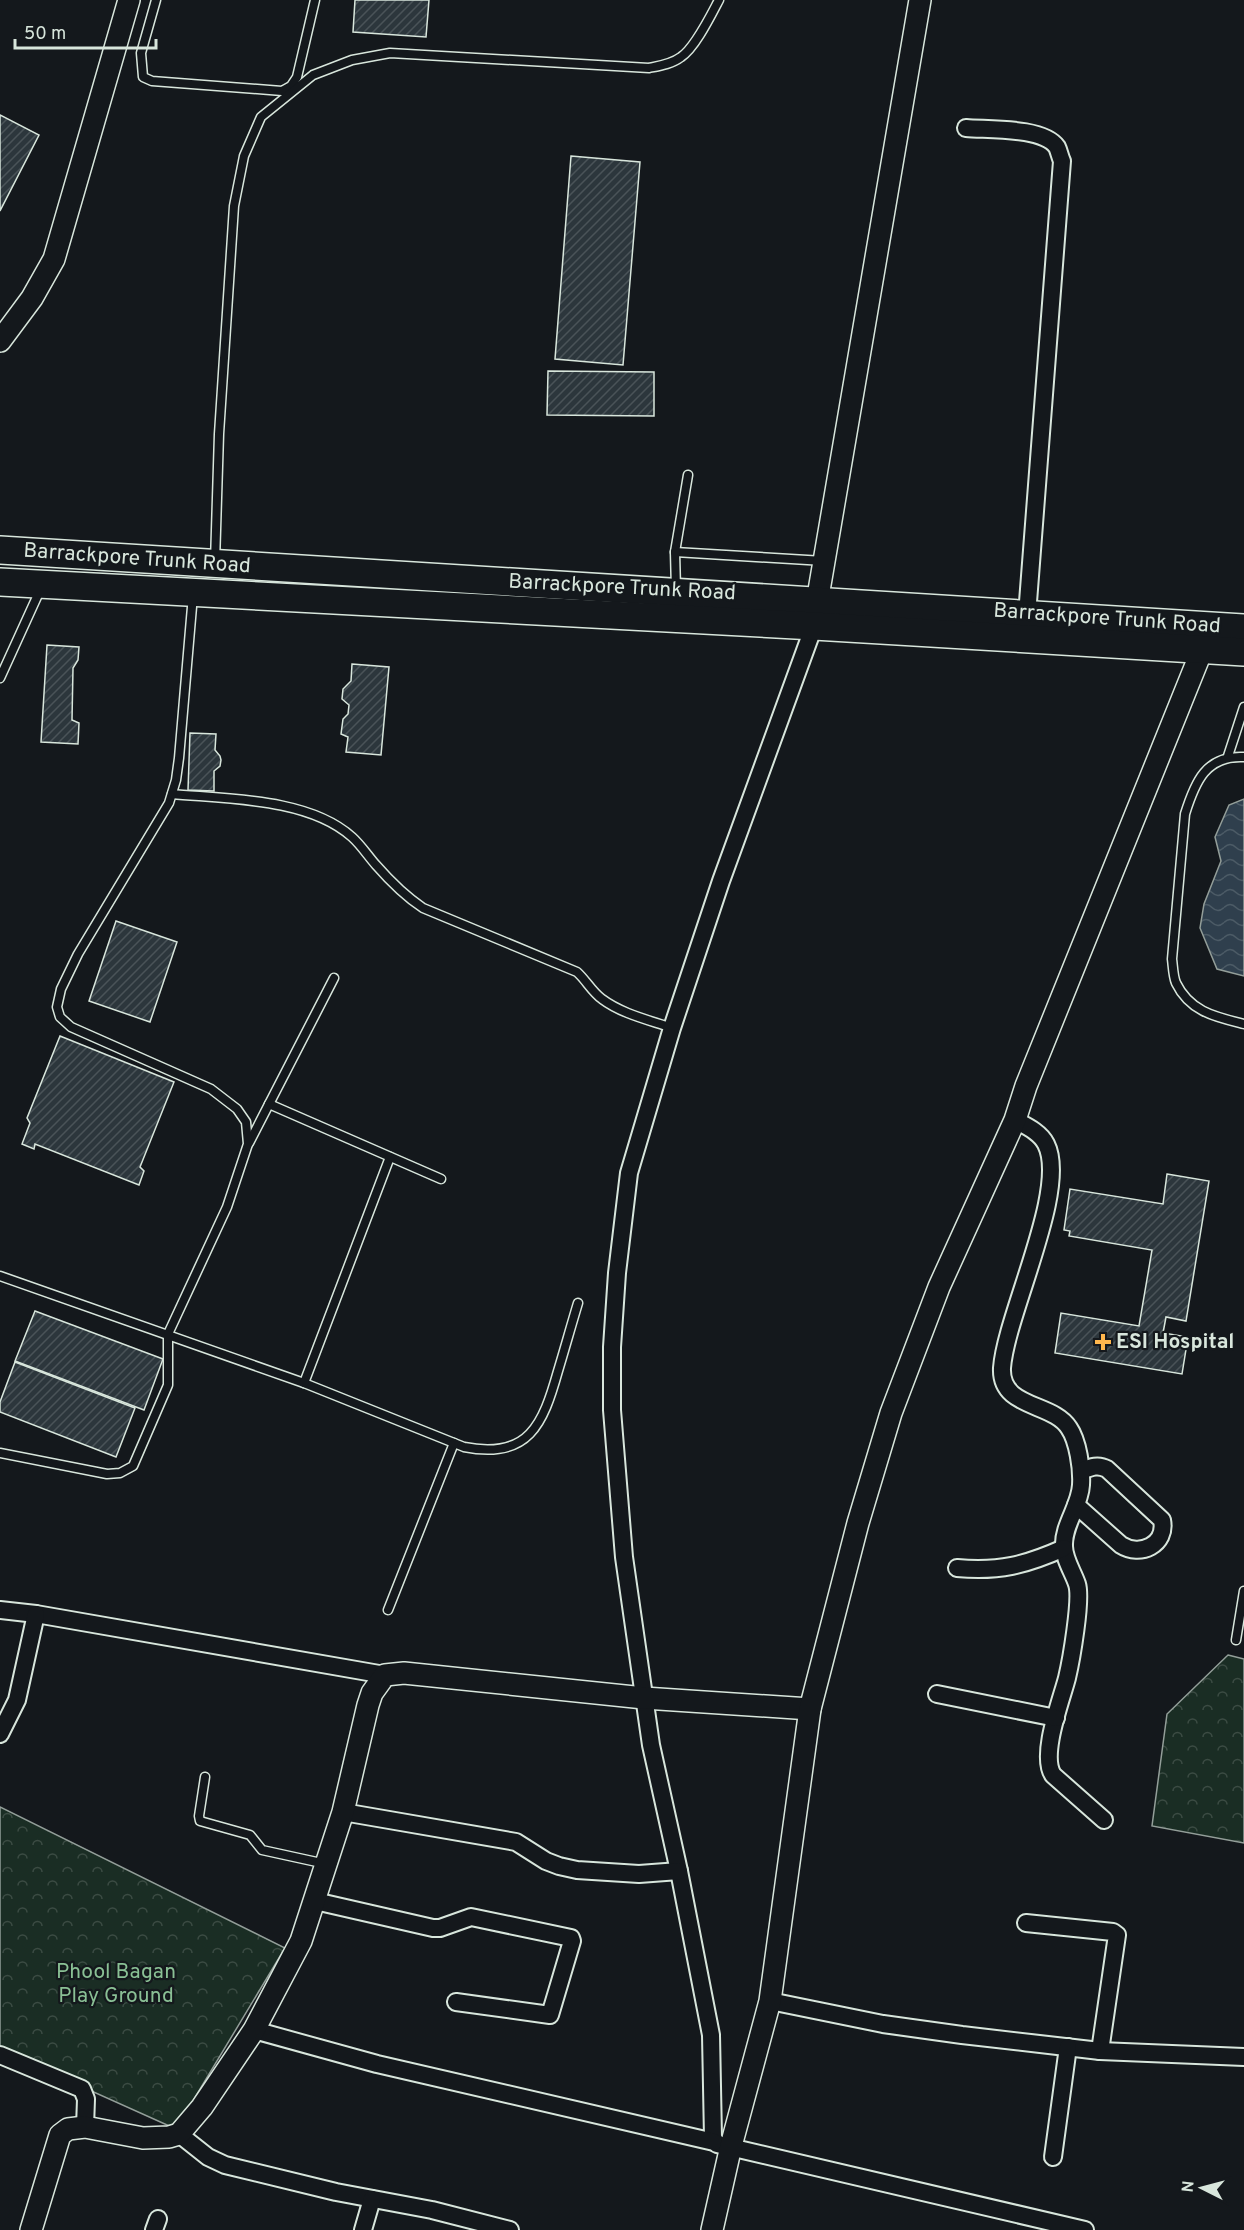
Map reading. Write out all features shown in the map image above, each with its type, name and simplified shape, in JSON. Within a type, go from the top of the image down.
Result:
[{"type":"main road","name":"Barrackpore Trunk Road","points":[[0,550],[676,591],[816,613],[1205,638],[1244,628]]},
{"type":"main road","name":"Barrackpore Trunk Road","points":[[0,582],[193,593],[816,613],[1027,615],[1205,638],[1244,652]]},
{"type":"street","points":[[0,341],[32,298],[54,259],[129,0]]},
{"type":"street","points":[[722,2144],[711,2036],[679,1871],[651,1745],[623,1546],[612,1410],[612,1347],[617,1273],[630,1173],[672,1028],[721,881],[816,613],[921,0]]},
{"type":"street","points":[[966,128],[1035,133],[1048,139],[1057,147],[1062,161],[1027,615]]},
{"type":"street","points":[[712,2230],[722,2144],[770,2001],[810,1709],[858,1523],[891,1413],[939,1287],[1015,1120],[1026,1086],[1205,638]]},
{"type":"street","points":[[1015,1120],[1038,1134],[1045,1142],[1052,1172],[1042,1221],[1005,1355],[1003,1378],[1012,1394],[1056,1416],[1069,1427],[1081,1472],[1081,1491],[1066,1532],[1064,1548],[1078,1594],[1072,1658],[1056,1718],[1048,1759],[1049,1768],[1053,1775],[1104,1820]]},
{"type":"street","points":[[1076,1505],[1129,1550],[1139,1551],[1148,1547],[1163,1533],[1162,1520],[1107,1469],[1094,1466],[1081,1472]]},
{"type":"street","points":[[957,1568],[996,1570],[1016,1567],[1064,1548]]},
{"type":"street","points":[[0,1610],[36,1614],[385,1675],[404,1673],[644,1698],[810,1709]]},
{"type":"street","points":[[0,1734],[17,1700],[36,1614]]},
{"type":"street","points":[[31,2230],[60,2135],[68,2129],[85,2127],[154,2139],[179,2134],[202,2107],[254,2030],[301,1941],[343,1812],[368,1705],[372,1693],[385,1675]]},
{"type":"street","points":[[937,1694],[1056,1718]]},
{"type":"street","points":[[343,1812],[516,1842],[546,1861],[577,1870],[639,1874],[679,1871]]},
{"type":"street","points":[[315,1901],[433,1928],[440,1928],[471,1917],[572,1938],[550,2015],[456,2002]]},
{"type":"street","points":[[1026,1923],[1113,1932],[1117,1935],[1100,2051]]},
{"type":"street","points":[[770,2001],[883,2024],[1100,2051],[1244,2057]]},
{"type":"street","points":[[254,2030],[377,2064],[722,2144],[1027,2224],[1085,2230]]},
{"type":"street","points":[[1053,2157],[1068,2047]]},
{"type":"street","points":[[0,2055],[82,2089],[86,2099],[85,2127]]},
{"type":"street","points":[[179,2134],[208,2157],[225,2165],[372,2199],[432,2210],[510,2230]]},
{"type":"street","points":[[363,2230],[372,2199]]},
{"type":"lane","points":[[156,0],[141,53],[142,77],[152,81],[282,91],[291,86],[297,77],[315,0]]},
{"type":"lane","points":[[215,564],[219,434],[234,206],[244,156],[261,117],[313,75],[352,60],[390,52],[649,68],[663,65],[682,57],[703,29],[719,0]]},
{"type":"lane","points":[[676,591],[675,552],[688,475]]},
{"type":"lane","points":[[675,552],[824,561]]},
{"type":"lane","points":[[0,678],[42,585]]},
{"type":"lane","points":[[193,593],[179,758],[172,794],[152,833],[78,954],[61,989],[57,1007],[60,1017],[71,1027],[211,1089],[237,1109],[246,1122],[248,1144]]},
{"type":"lane","points":[[1228,756],[1244,707]]},
{"type":"lane","points":[[1244,756],[1228,756],[1206,768],[1191,796],[1185,814],[1172,959],[1175,982],[1190,1002],[1206,1014],[1244,1024]]},
{"type":"lane","points":[[172,794],[267,803],[313,814],[339,826],[354,838],[408,898],[423,908],[577,972],[587,980],[599,998],[611,1005],[672,1028]]},
{"type":"lane","points":[[0,1453],[99,1473],[120,1473],[133,1466],[168,1385],[168,1334],[227,1207],[248,1144],[334,978]]},
{"type":"lane","points":[[269,1104],[441,1179]]},
{"type":"lane","points":[[304,1383],[390,1157]]},
{"type":"lane","points":[[0,1276],[304,1383],[454,1443],[484,1451],[501,1449],[526,1437],[537,1426],[547,1409],[578,1304]]},
{"type":"lane","points":[[388,1610],[454,1443]]},
{"type":"lane","points":[[1236,1640],[1244,1591]]},
{"type":"lane","points":[[205,1777],[198,1816],[200,1821],[250,1835],[262,1850],[326,1864]]},
{"type":"green space","points":[[1228,1655],[1244,1659],[1244,1843],[1152,1826],[1167,1714]]},
{"type":"green space","name":"Phool Bagan Play Ground","points":[[0,1807],[285,1948],[176,2129],[0,2050]]},
{"type":"water","points":[[1244,799],[1244,976],[1217,969],[1200,928],[1204,904],[1221,861],[1215,837],[1229,805]]},
{"type":"building","points":[[355,0],[429,0],[426,37],[353,32]]},
{"type":"building","points":[[0,115],[39,135],[0,211]]},
{"type":"building","points":[[571,156],[640,162],[623,365],[555,359]]},
{"type":"building","points":[[548,371],[654,372],[654,416],[547,415]]},
{"type":"building","points":[[47,645],[79,647],[78,660],[73,668],[72,720],[79,723],[78,744],[41,742]]},
{"type":"building","points":[[352,664],[389,667],[381,755],[346,752],[348,737],[341,734],[343,719],[348,714],[349,705],[342,699],[343,689],[351,681]]},
{"type":"building","points":[[190,733],[216,734],[215,750],[221,760],[220,766],[214,771],[214,791],[188,790]]},
{"type":"building","points":[[116,921],[177,942],[150,1022],[89,1001]]},
{"type":"building","points":[[60,1036],[174,1082],[140,1167],[144,1171],[139,1185],[35,1144],[34,1149],[22,1144],[30,1123],[27,1118]]},
{"type":"building","points":[[1167,1174],[1209,1181],[1186,1321],[1166,1317],[1163,1333],[1188,1337],[1182,1374],[1055,1353],[1061,1313],[1139,1326],[1152,1250],[1069,1236],[1070,1231],[1064,1230],[1070,1189],[1163,1204]]},
{"type":"building","points":[[35,1311],[163,1359],[144,1410],[15,1361]]},
{"type":"building","points":[[15,1362],[135,1408],[116,1457],[0,1412],[0,1402]]},
{"type":"place","name":"ESI Hospital","points":[[1103,1342]]}]
